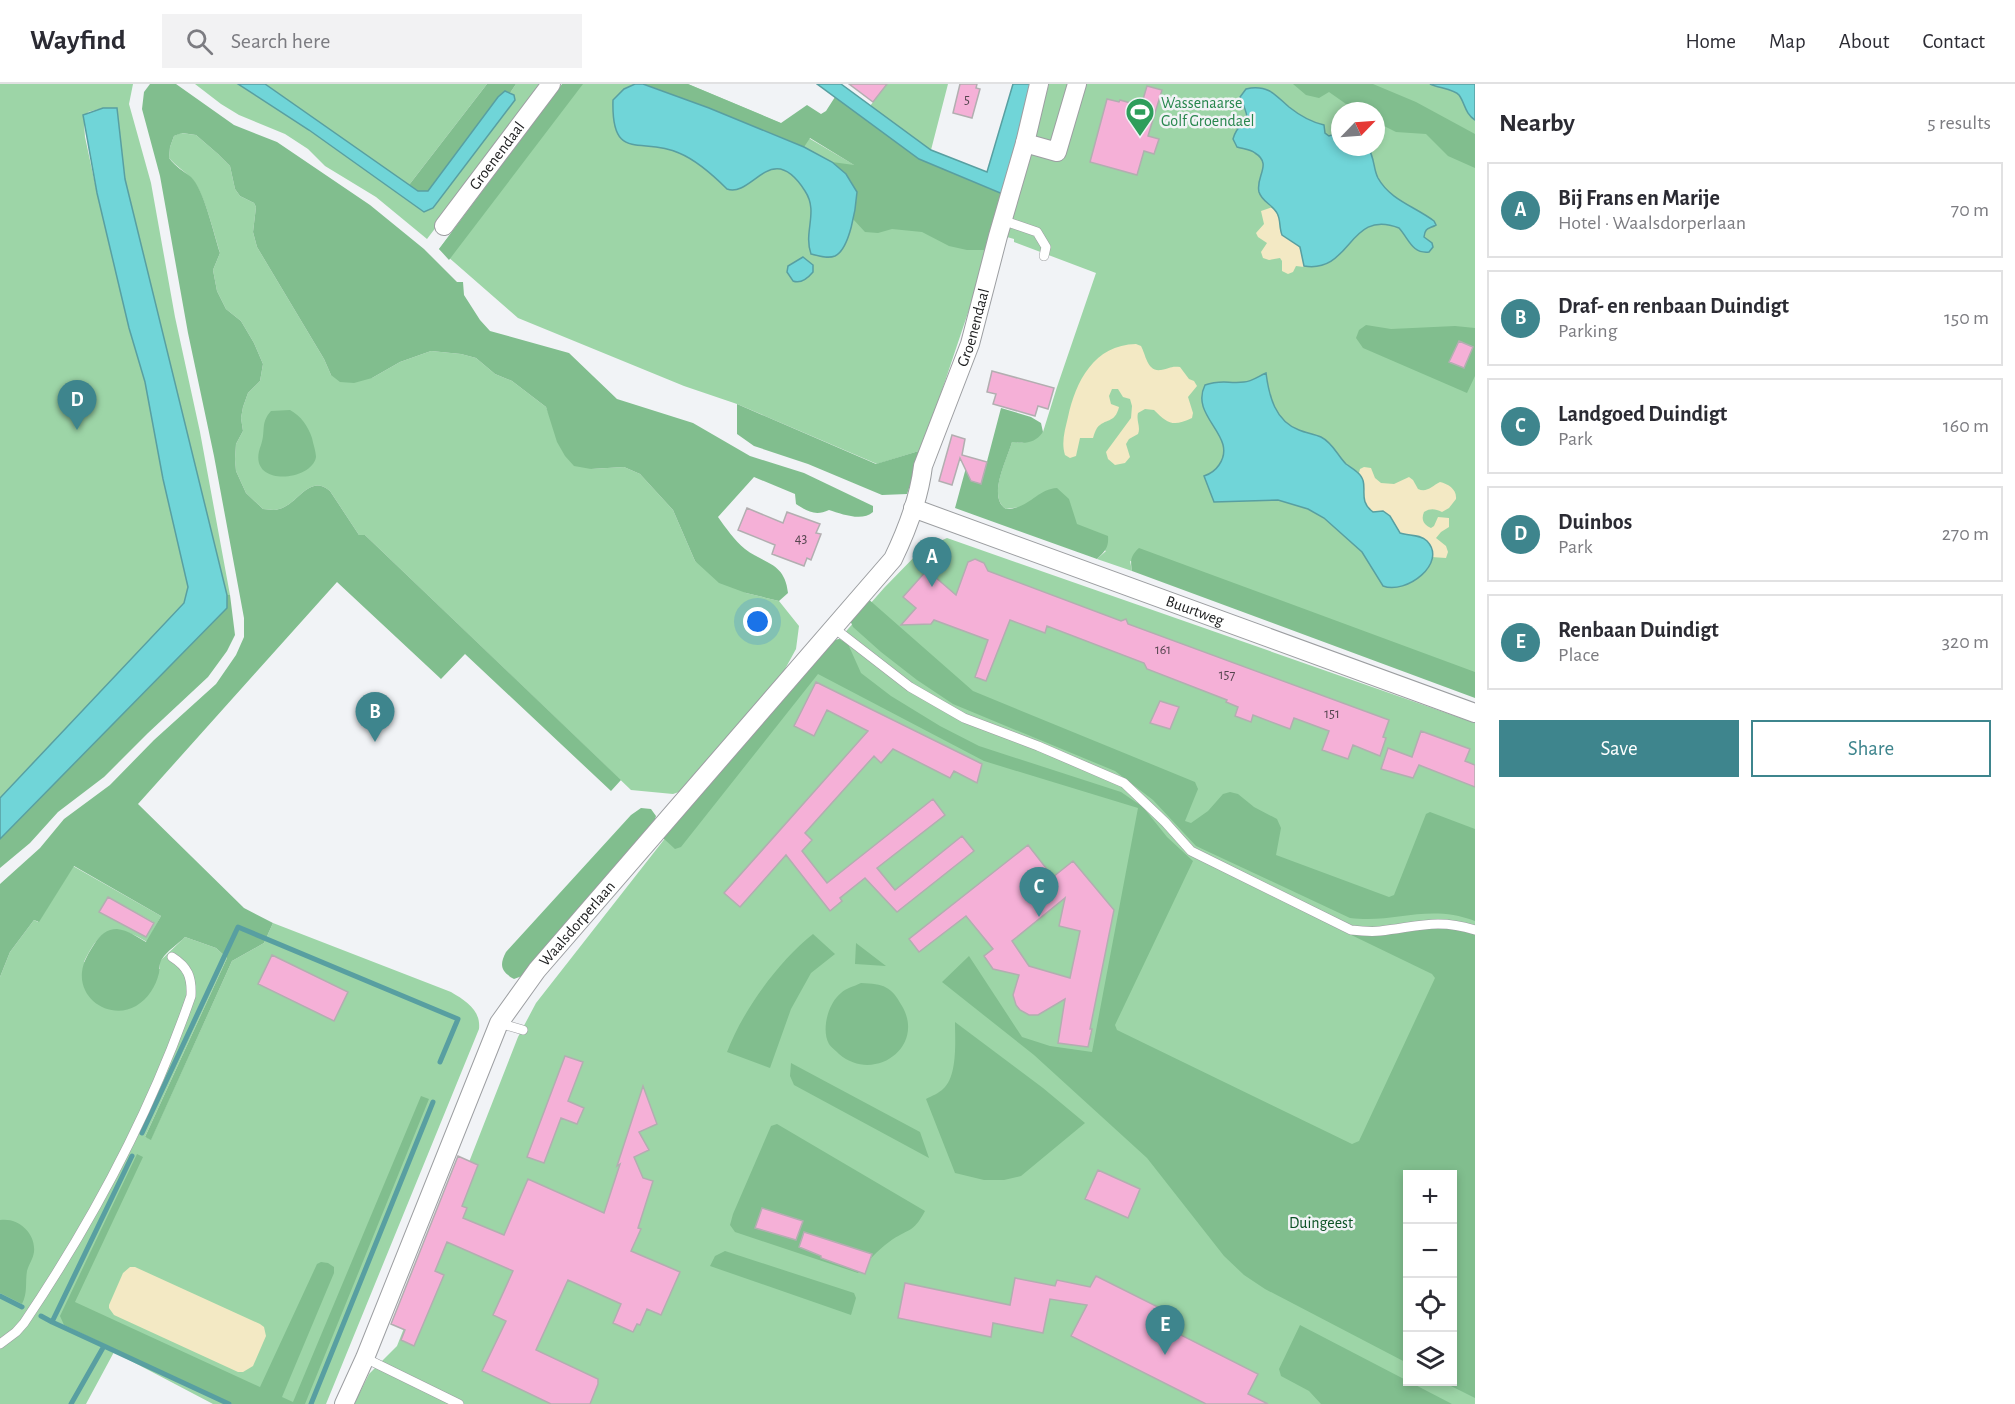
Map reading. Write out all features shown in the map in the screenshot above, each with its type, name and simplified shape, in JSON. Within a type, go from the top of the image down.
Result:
[{"type":"street","name":"Groenendaal","points":[[444,226],[551,84]]},
{"type":"street","name":"Groenendaal","points":[[914,508],[921,484],[923,466],[970,344],[1039,84]]},
{"type":"street","points":[[1025,143],[1057,153],[1077,84]]},
{"type":"street","name":"Waalsdorperlaan","points":[[344,1404],[365,1358],[499,1023],[537,970],[893,559],[914,508]]},
{"type":"street","name":"Buurtweg","points":[[914,508],[1475,713]]},
{"type":"lane","points":[[1002,220],[1037,232],[1046,247],[1044,256]]},
{"type":"lane","points":[[834,628],[910,687],[964,718],[1038,746],[1124,783],[1165,822],[1191,851],[1351,930],[1378,932],[1436,923],[1475,930]]},
{"type":"lane","points":[[0,1344],[24,1323],[84,1230],[144,1113],[191,996],[192,987],[188,971],[183,964],[172,957]]},
{"type":"lane","points":[[499,1023],[522,1030]]},
{"type":"lane","points":[[365,1358],[459,1404]]},
{"type":"green space","points":[[0,84],[133,84],[129,104],[151,183],[230,595],[227,595],[125,179],[117,109],[103,108],[88,112],[84,123],[85,137],[129,328],[145,381],[163,479],[188,587],[184,603],[0,798]]},
{"type":"green space","points":[[150,84],[176,84],[234,125],[277,142],[370,205],[424,249],[457,282],[463,282],[464,295],[490,331],[569,353],[617,399],[693,423],[750,456],[804,473],[873,506],[873,512],[858,517],[829,510],[820,513],[812,512],[796,504],[795,494],[754,477],[718,517],[745,549],[778,569],[783,575],[788,593],[779,601],[746,593],[719,583],[695,561],[673,510],[640,474],[624,467],[591,469],[574,466],[557,442],[546,407],[512,381],[495,374],[476,358],[431,351],[400,362],[372,378],[354,383],[340,382],[331,375],[324,359],[257,247],[253,232],[256,207],[254,203],[240,196],[235,189],[230,166],[196,135],[182,133],[174,136],[169,158],[196,183],[220,253],[213,270],[217,291],[226,309],[241,321],[263,364],[260,381],[248,393],[243,407],[241,418],[243,431],[236,444],[236,471],[246,493],[263,509],[275,510],[286,506],[310,488],[323,486],[330,491],[359,535],[365,535],[621,780],[611,791],[465,654],[441,679],[337,582],[138,804],[244,908],[273,923],[264,943],[232,961],[151,1140],[145,1137],[227,958],[216,948],[185,937],[162,959],[154,987],[140,1003],[127,1010],[117,1011],[99,1005],[91,999],[82,982],[84,965],[97,940],[107,931],[117,929],[129,932],[146,942],[161,916],[74,866],[39,922],[34,920],[10,952],[0,977],[0,884],[40,848],[64,819],[110,785],[154,740],[216,684],[236,655],[244,637],[244,618],[188,333],[160,176],[142,109],[144,92]]},
{"type":"green space","points":[[195,84],[238,84],[309,130],[424,212],[433,208],[515,100],[514,95],[510,93],[516,84],[545,84],[427,239],[376,197],[325,166],[308,149],[285,134],[239,115]]},
{"type":"green space","points":[[265,84],[487,84],[409,185]]},
{"type":"green space","points":[[487,84],[516,84],[510,93],[505,91],[498,97],[428,191],[418,191],[409,185]]},
{"type":"green space","points":[[562,84],[583,84],[449,260],[439,249]]},
{"type":"green space","points":[[568,84],[688,84],[790,127],[989,250],[922,450],[877,464],[737,404],[684,386],[518,318],[439,249]]},
{"type":"green space","points":[[643,84],[688,84],[781,123],[807,105],[821,114],[826,111],[835,97],[919,159],[1005,195],[989,250],[967,250],[949,246],[922,232],[892,229],[878,233],[865,232],[853,219],[856,200],[854,186],[832,162],[854,165],[810,138],[804,147]]},
{"type":"green space","points":[[887,84],[948,84],[931,150],[870,106]]},
{"type":"green space","name":"Wassenaarse Golf Groendael","points":[[1049,84],[1475,84],[1475,680],[1130,561],[1132,571],[1097,559],[1106,551],[1019,507],[1006,509],[998,496],[998,487],[1012,442],[1022,443],[1043,432],[1096,273],[1014,242],[1014,239],[1007,237]]},
{"type":"green space","points":[[1293,84],[1373,84],[1416,102],[1475,134],[1475,168],[1448,156],[1426,134],[1396,132],[1385,126],[1385,102],[1343,102],[1329,92],[1319,98],[1306,95]]},
{"type":"green space","points":[[181,133],[196,135],[218,154],[230,166],[235,189],[240,196],[254,203],[256,207],[253,232],[257,247],[324,359],[331,375],[372,378],[400,362],[431,351],[476,358],[495,374],[512,381],[546,407],[553,424],[591,469],[624,467],[640,474],[673,510],[695,561],[746,593],[779,601],[799,626],[796,649],[784,671],[679,792],[673,794],[631,790],[365,535],[359,535],[330,491],[323,486],[310,488],[286,506],[275,510],[263,509],[246,493],[236,471],[236,444],[243,431],[241,418],[243,407],[248,393],[260,381],[263,364],[241,321],[226,309],[217,291],[213,270],[220,253],[200,191],[190,177],[169,158],[174,136]]},
{"type":"green space","points":[[1366,325],[1391,329],[1455,326],[1475,328],[1475,376],[1467,393],[1363,348],[1356,338],[1359,330]]},
{"type":"green space","points":[[737,404],[876,464],[922,450],[907,494],[882,495],[808,464],[754,446],[737,434]]},
{"type":"green space","points":[[1001,408],[1031,417],[1041,423],[1043,432],[1030,442],[1012,442],[998,487],[1001,503],[1006,509],[1014,508],[1050,489],[1057,488],[1069,499],[1077,524],[1108,536],[1106,549],[1097,559],[955,508],[967,464],[985,469]]},
{"type":"green space","points":[[290,410],[301,418],[308,429],[316,457],[312,465],[303,472],[292,476],[270,474],[262,469],[258,459],[264,423],[271,411]]},
{"type":"green space","points":[[947,538],[1475,723],[1475,1404],[354,1404],[369,1374],[397,1346],[518,1037],[536,1003],[670,832],[884,588],[922,549]]},
{"type":"green space","points":[[1139,548],[1475,672],[1475,698],[1132,571],[1132,558]]},
{"type":"green space","points":[[227,595],[230,595],[235,635],[227,651],[208,677],[104,777],[58,812],[30,843],[0,868],[0,839],[227,608]]},
{"type":"green space","points":[[866,597],[973,691],[1195,782],[1198,789],[1185,821],[1191,823],[1208,811],[1223,794],[1230,792],[1238,794],[1254,807],[1277,819],[1281,828],[1276,855],[1389,897],[1394,895],[1426,814],[1430,812],[1475,829],[1475,921],[1442,914],[1350,918],[1196,846],[1153,800],[1115,771],[953,704],[917,680],[853,627],[849,618]]},
{"type":"green space","name":"Duingeest","points":[[839,639],[848,644],[861,673],[891,696],[940,726],[979,746],[1121,792],[1143,807],[1167,837],[1193,861],[1115,1025],[1117,1030],[1352,1144],[1359,1141],[1435,978],[1432,974],[1343,931],[1363,936],[1448,926],[1475,934],[1475,1398],[1451,1386],[1457,1386],[1457,1170],[1403,1170],[1403,1361],[1265,1289],[1244,1275],[1224,1256],[1147,1158],[1034,1055],[942,982],[969,956],[1022,1037],[1050,1046],[1092,1052],[1138,808],[984,761],[818,674],[681,847],[675,849],[663,838],[830,641]]},
{"type":"green space","points":[[641,808],[651,809],[656,816],[653,826],[522,976],[514,979],[510,976],[504,971],[502,964],[506,952],[631,815]]},
{"type":"green space","points":[[73,866],[161,916],[147,942],[125,932],[109,931],[96,941],[84,962],[160,969],[160,961],[185,937],[216,948],[227,958],[145,1137],[151,1139],[232,961],[264,943],[273,923],[451,992],[467,1003],[478,1016],[479,1029],[326,1404],[213,1404],[114,1352],[86,1404],[0,1404],[0,977],[10,952],[34,920],[38,922]],"holes":[[[108,897],[153,922],[146,937],[100,912]]]},
{"type":"green space","points":[[813,934],[835,954],[811,973],[791,1009],[770,1068],[727,1052],[742,1020],[763,988],[787,958]]},
{"type":"green space","points":[[856,943],[886,966],[855,964]]},
{"type":"green space","points":[[861,983],[881,985],[890,990],[902,1006],[908,1021],[907,1035],[902,1047],[893,1057],[881,1063],[867,1065],[853,1062],[839,1054],[827,1038],[827,1017],[836,997],[848,988]]},
{"type":"green space","points":[[955,1022],[1043,1088],[1085,1123],[1021,1176],[1004,1180],[984,1180],[955,1173],[926,1099],[943,1089],[951,1076],[955,1057]]},
{"type":"green space","points":[[791,1063],[920,1132],[929,1158],[794,1085],[790,1076]]},
{"type":"green space","points":[[421,1096],[429,1099],[305,1404],[232,1404],[64,1325],[60,1316],[137,1154],[143,1157],[75,1302],[260,1387],[317,1264],[328,1263],[334,1267],[334,1273],[282,1397],[293,1402]]},
{"type":"green space","points":[[777,1124],[925,1211],[921,1218],[913,1227],[880,1249],[858,1273],[735,1232],[730,1225],[733,1214],[771,1126]]},
{"type":"green space","points":[[0,1220],[19,1224],[29,1233],[34,1245],[22,1304],[0,1293]]},
{"type":"green space","points":[[725,1251],[854,1293],[856,1298],[851,1315],[710,1266],[715,1256]]},
{"type":"green space","points":[[1300,1325],[1403,1379],[1403,1386],[1417,1386],[1452,1404],[1321,1404],[1309,1391],[1281,1376],[1279,1369]]},
{"type":"sand","points":[[1273,207],[1279,218],[1280,230],[1298,246],[1304,260],[1304,267],[1296,266],[1293,272],[1288,274],[1282,271],[1280,258],[1269,260],[1263,258],[1261,252],[1267,243],[1256,233],[1264,224],[1261,211]]},
{"type":"sand","points":[[1136,344],[1141,346],[1150,366],[1156,370],[1180,367],[1189,379],[1194,381],[1197,386],[1188,397],[1193,413],[1192,418],[1180,423],[1171,423],[1154,410],[1145,409],[1138,413],[1138,434],[1129,439],[1126,444],[1130,457],[1125,463],[1115,465],[1108,459],[1106,452],[1131,418],[1132,406],[1130,399],[1123,397],[1118,389],[1112,389],[1109,396],[1111,404],[1119,407],[1115,416],[1096,429],[1093,438],[1080,438],[1076,456],[1070,458],[1065,455],[1063,441],[1071,404],[1089,367],[1109,351],[1121,346]]},
{"type":"sand","points":[[1364,467],[1371,468],[1375,478],[1381,483],[1394,484],[1409,477],[1421,490],[1427,490],[1440,482],[1453,490],[1456,499],[1449,508],[1442,512],[1429,510],[1424,512],[1423,517],[1424,523],[1431,528],[1438,517],[1449,518],[1449,527],[1436,538],[1446,546],[1448,552],[1446,558],[1431,557],[1425,540],[1400,533],[1390,516],[1367,507],[1359,473]]},
{"type":"sand","points":[[130,1267],[135,1267],[264,1327],[266,1336],[253,1366],[243,1372],[238,1372],[114,1315],[109,1305],[123,1273]]},
{"type":"water","points":[[238,84],[265,84],[418,191],[428,191],[498,97],[505,91],[514,95],[515,100],[433,208],[424,212],[309,130]]},
{"type":"water","points":[[635,84],[643,84],[709,108],[804,147],[832,162],[846,174],[857,192],[851,227],[840,252],[829,257],[811,254],[809,199],[793,176],[782,170],[772,169],[745,186],[727,189],[698,164],[679,153],[665,148],[631,144],[623,140],[617,133],[613,100],[624,89]]},
{"type":"water","points":[[817,84],[841,84],[931,150],[987,172],[1013,84],[1034,84],[1005,195],[919,159]]},
{"type":"water","points":[[1430,84],[1475,84],[1475,120],[1469,115],[1457,93]]},
{"type":"water","points":[[1258,88],[1272,93],[1301,115],[1324,125],[1325,133],[1331,135],[1331,156],[1372,156],[1376,174],[1383,186],[1396,198],[1434,221],[1436,225],[1425,231],[1424,237],[1432,243],[1433,247],[1429,252],[1419,251],[1411,245],[1399,228],[1382,224],[1369,227],[1359,233],[1332,261],[1320,266],[1304,266],[1300,247],[1282,235],[1277,213],[1259,192],[1263,162],[1253,152],[1237,147],[1233,139],[1236,131],[1247,119],[1240,97],[1246,89]]},
{"type":"water","points":[[103,108],[117,108],[125,179],[227,595],[227,608],[0,839],[0,798],[184,603],[188,587],[163,479],[145,382],[129,328],[97,193],[83,115]]},
{"type":"water","points":[[803,257],[813,265],[813,272],[802,281],[793,281],[787,272],[788,266]]},
{"type":"water","points":[[1266,373],[1271,399],[1284,421],[1299,430],[1329,442],[1346,464],[1361,477],[1368,507],[1373,512],[1383,511],[1390,516],[1400,533],[1418,536],[1427,541],[1432,550],[1432,559],[1422,575],[1413,582],[1392,588],[1383,586],[1362,552],[1324,518],[1308,509],[1278,500],[1214,502],[1204,476],[1219,465],[1223,455],[1223,445],[1203,407],[1202,396],[1205,385],[1216,382],[1247,382]]},
{"type":"building","points":[[849,84],[887,84],[873,102]]},
{"type":"building","points":[[960,84],[977,84],[976,88],[980,89],[972,118],[953,113]]},
{"type":"building","name":"Wassenaarse Golf Groendael","points":[[1147,86],[1162,90],[1148,136],[1159,139],[1154,154],[1144,151],[1137,175],[1090,162],[1107,99],[1141,106]]},
{"type":"building","points":[[1459,341],[1473,347],[1464,368],[1449,362]]},
{"type":"building","points":[[992,371],[1054,388],[1048,409],[1038,406],[1035,416],[993,404],[996,394],[987,392]]},
{"type":"building","points":[[952,435],[965,439],[962,455],[987,462],[981,484],[971,481],[960,458],[952,485],[939,481]]},
{"type":"building","points":[[747,508],[783,523],[787,512],[820,524],[816,533],[821,534],[811,560],[807,558],[804,566],[772,554],[775,545],[738,530]]},
{"type":"building","points":[[975,559],[984,563],[988,571],[1121,621],[1126,619],[1128,624],[1389,720],[1380,756],[1353,745],[1348,759],[1322,750],[1329,731],[1294,718],[1290,729],[1253,715],[1251,722],[1235,716],[1238,707],[1226,702],[1227,700],[1147,669],[1144,663],[1047,626],[1045,633],[1010,620],[986,681],[975,677],[988,640],[934,620],[931,624],[901,625],[916,608],[903,597],[927,570],[956,595],[968,562]]},
{"type":"building","points":[[816,682],[982,764],[977,783],[954,771],[950,778],[893,749],[881,763],[874,756],[805,833],[812,840],[802,851],[827,883],[933,799],[945,815],[877,868],[895,890],[962,836],[974,851],[897,912],[865,878],[840,898],[842,901],[830,911],[786,855],[740,907],[724,893],[868,731],[827,710],[814,736],[794,726]]},
{"type":"building","points":[[1160,701],[1179,707],[1170,729],[1150,723]]},
{"type":"building","points":[[1421,731],[1470,749],[1465,761],[1475,765],[1475,787],[1419,765],[1413,778],[1381,769],[1388,748],[1412,757]]},
{"type":"building","points":[[1028,845],[1053,877],[1073,861],[1114,910],[1088,1047],[1058,1043],[1065,999],[1038,1015],[1029,1015],[1020,1010],[1013,995],[1019,975],[993,969],[984,956],[993,949],[966,916],[919,952],[909,939]],"holes":[[[1065,898],[1059,926],[1080,931],[1070,978],[1029,966],[1012,941]]]},
{"type":"building","points":[[108,897],[154,923],[146,937],[99,912]]},
{"type":"building","points":[[272,955],[348,992],[334,1021],[258,984]]},
{"type":"building","points":[[565,1056],[583,1062],[568,1101],[584,1108],[577,1124],[561,1118],[544,1163],[527,1157]]},
{"type":"building","points":[[643,1086],[657,1124],[639,1132],[649,1150],[634,1157],[643,1178],[653,1181],[638,1228],[641,1229],[631,1251],[680,1272],[661,1315],[647,1309],[640,1325],[637,1324],[633,1332],[613,1323],[621,1304],[568,1280],[536,1350],[598,1379],[590,1404],[551,1404],[482,1371],[506,1321],[493,1315],[513,1271],[447,1242],[435,1271],[444,1275],[414,1346],[401,1340],[405,1330],[391,1324],[458,1156],[478,1165],[462,1206],[467,1208],[463,1218],[504,1235],[528,1179],[604,1213]]},
{"type":"building","points":[[1098,1170],[1140,1189],[1128,1218],[1085,1199]]},
{"type":"building","points":[[762,1208],[803,1221],[796,1240],[755,1228]]},
{"type":"building","points":[[804,1232],[872,1254],[865,1274],[821,1258],[799,1247]]},
{"type":"building","points":[[1096,1276],[1176,1316],[1169,1329],[1258,1374],[1248,1394],[1268,1404],[1206,1404],[1071,1336],[1087,1305],[1050,1299],[1043,1333],[993,1323],[991,1337],[898,1318],[905,1283],[1010,1305],[1015,1278],[1055,1286],[1057,1280],[1090,1287]]},
{"type":"waterway","points":[[142,1133],[238,927],[458,1019],[440,1062]]},
{"type":"waterway","points":[[311,1404],[433,1102]]},
{"type":"waterway","points":[[71,1404],[104,1346],[52,1322],[132,1156]]},
{"type":"waterway","points":[[0,1296],[22,1307]]},
{"type":"waterway","points":[[41,1316],[52,1322]]},
{"type":"waterway","points":[[104,1346],[229,1404]]},
{"type":"place","name":"Wassenaarse Golf Groendael","points":[[1140,138]]},
{"type":"place","name":"Duinbos","points":[[77,430]]},
{"type":"place","name":"Bij Frans en Marije","points":[[932,587]]},
{"type":"place","name":"Draf- en renbaan Duindigt","points":[[375,742]]},
{"type":"place","name":"Landgoed Duindigt","points":[[1039,917]]},
{"type":"place","name":"Renbaan Duindigt","points":[[1165,1355]]}]
